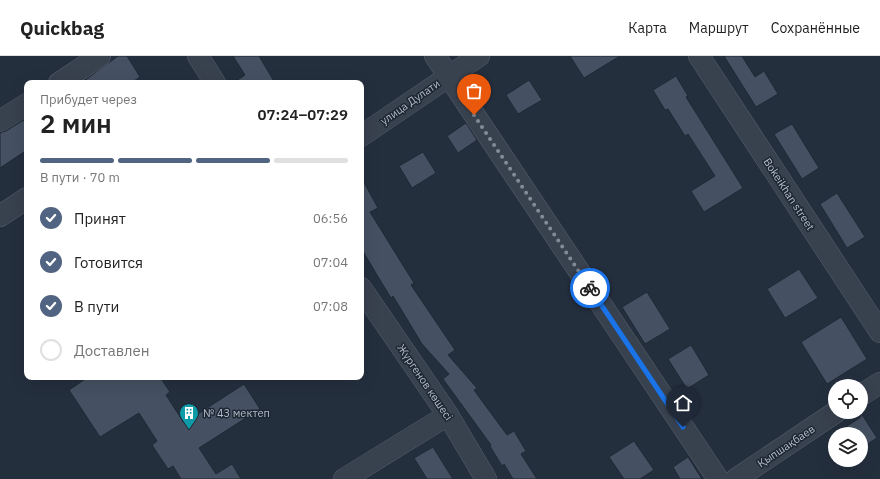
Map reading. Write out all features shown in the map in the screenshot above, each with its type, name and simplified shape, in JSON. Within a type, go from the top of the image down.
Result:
[{"type":"street","points":[[64,80],[100,56]]},
{"type":"street","points":[[198,56],[208,80]]},
{"type":"street","points":[[435,56],[718,479]]},
{"type":"street","name":"улица Дулати","points":[[364,134],[479,56]]},
{"type":"street","name":"Bokeikhan street","points":[[699,56],[880,332]]},
{"type":"street","points":[[0,121],[24,106]]},
{"type":"street","points":[[0,216],[24,200]]},
{"type":"street","name":"Жүргенов көшесі","points":[[364,292],[448,415],[486,479]]},
{"type":"street","points":[[868,391],[880,383]]},
{"type":"street","points":[[344,479],[448,415]]},
{"type":"street","name":"Қыпшақбаев","points":[[736,479],[828,417]]},
{"type":"building","points":[[118,56],[127,56],[140,77],[136,80],[85,80]]},
{"type":"building","points":[[233,56],[259,56],[273,80],[238,80],[245,75]]},
{"type":"building","points":[[570,56],[620,56],[584,78]]},
{"type":"building","points":[[724,56],[742,56],[755,77],[764,71],[778,94],[756,107]]},
{"type":"building","points":[[676,76],[688,96],[686,97],[743,188],[704,212],[691,191],[715,176],[688,134],[685,136],[668,109],[665,110],[653,90]]},
{"type":"building","points":[[529,80],[542,100],[518,114],[506,95]]},
{"type":"building","points":[[24,120],[24,152],[0,168],[0,133]]},
{"type":"building","points":[[466,123],[477,140],[458,153],[447,136]]},
{"type":"building","points":[[792,124],[819,168],[802,179],[774,134]]},
{"type":"building","points":[[423,152],[436,173],[412,188],[399,166]]},
{"type":"building","points":[[364,182],[378,208],[370,212],[414,283],[411,285],[455,350],[448,355],[477,388],[474,390],[507,435],[514,431],[526,451],[521,454],[537,479],[513,479],[504,464],[502,466],[490,446],[491,445],[443,379],[449,374],[422,344],[393,296],[391,298],[364,253]]},
{"type":"building","points":[[837,193],[865,237],[847,248],[820,204]]},
{"type":"building","points":[[799,269],[818,298],[785,318],[767,289]]},
{"type":"building","points":[[647,292],[670,329],[645,344],[622,307]]},
{"type":"building","points":[[841,317],[867,359],[835,379],[828,379],[827,384],[801,342]]},
{"type":"building","points":[[691,345],[709,375],[687,389],[668,359]]},
{"type":"building","name":"№ 43 мектеп","points":[[84,380],[162,380],[170,392],[166,395],[184,423],[244,384],[260,409],[199,448],[216,474],[232,464],[241,479],[181,479],[173,466],[168,469],[152,445],[157,441],[139,413],[100,437],[69,390]]},
{"type":"building","points":[[858,419],[865,419],[877,438],[868,444],[868,427],[847,426]]},
{"type":"building","points":[[634,441],[654,470],[640,479],[624,479],[609,457]]},
{"type":"building","points":[[433,447],[453,479],[427,479],[414,458]]},
{"type":"building","points":[[688,457],[702,479],[680,479],[673,467]]},
{"type":"way so far","points":[[474,115],[590,288]]},
{"type":"place","name":"№ 43 мектеп","points":[[189,430]]},
{"type":"route","points":[[590,288],[683,427]]}]
